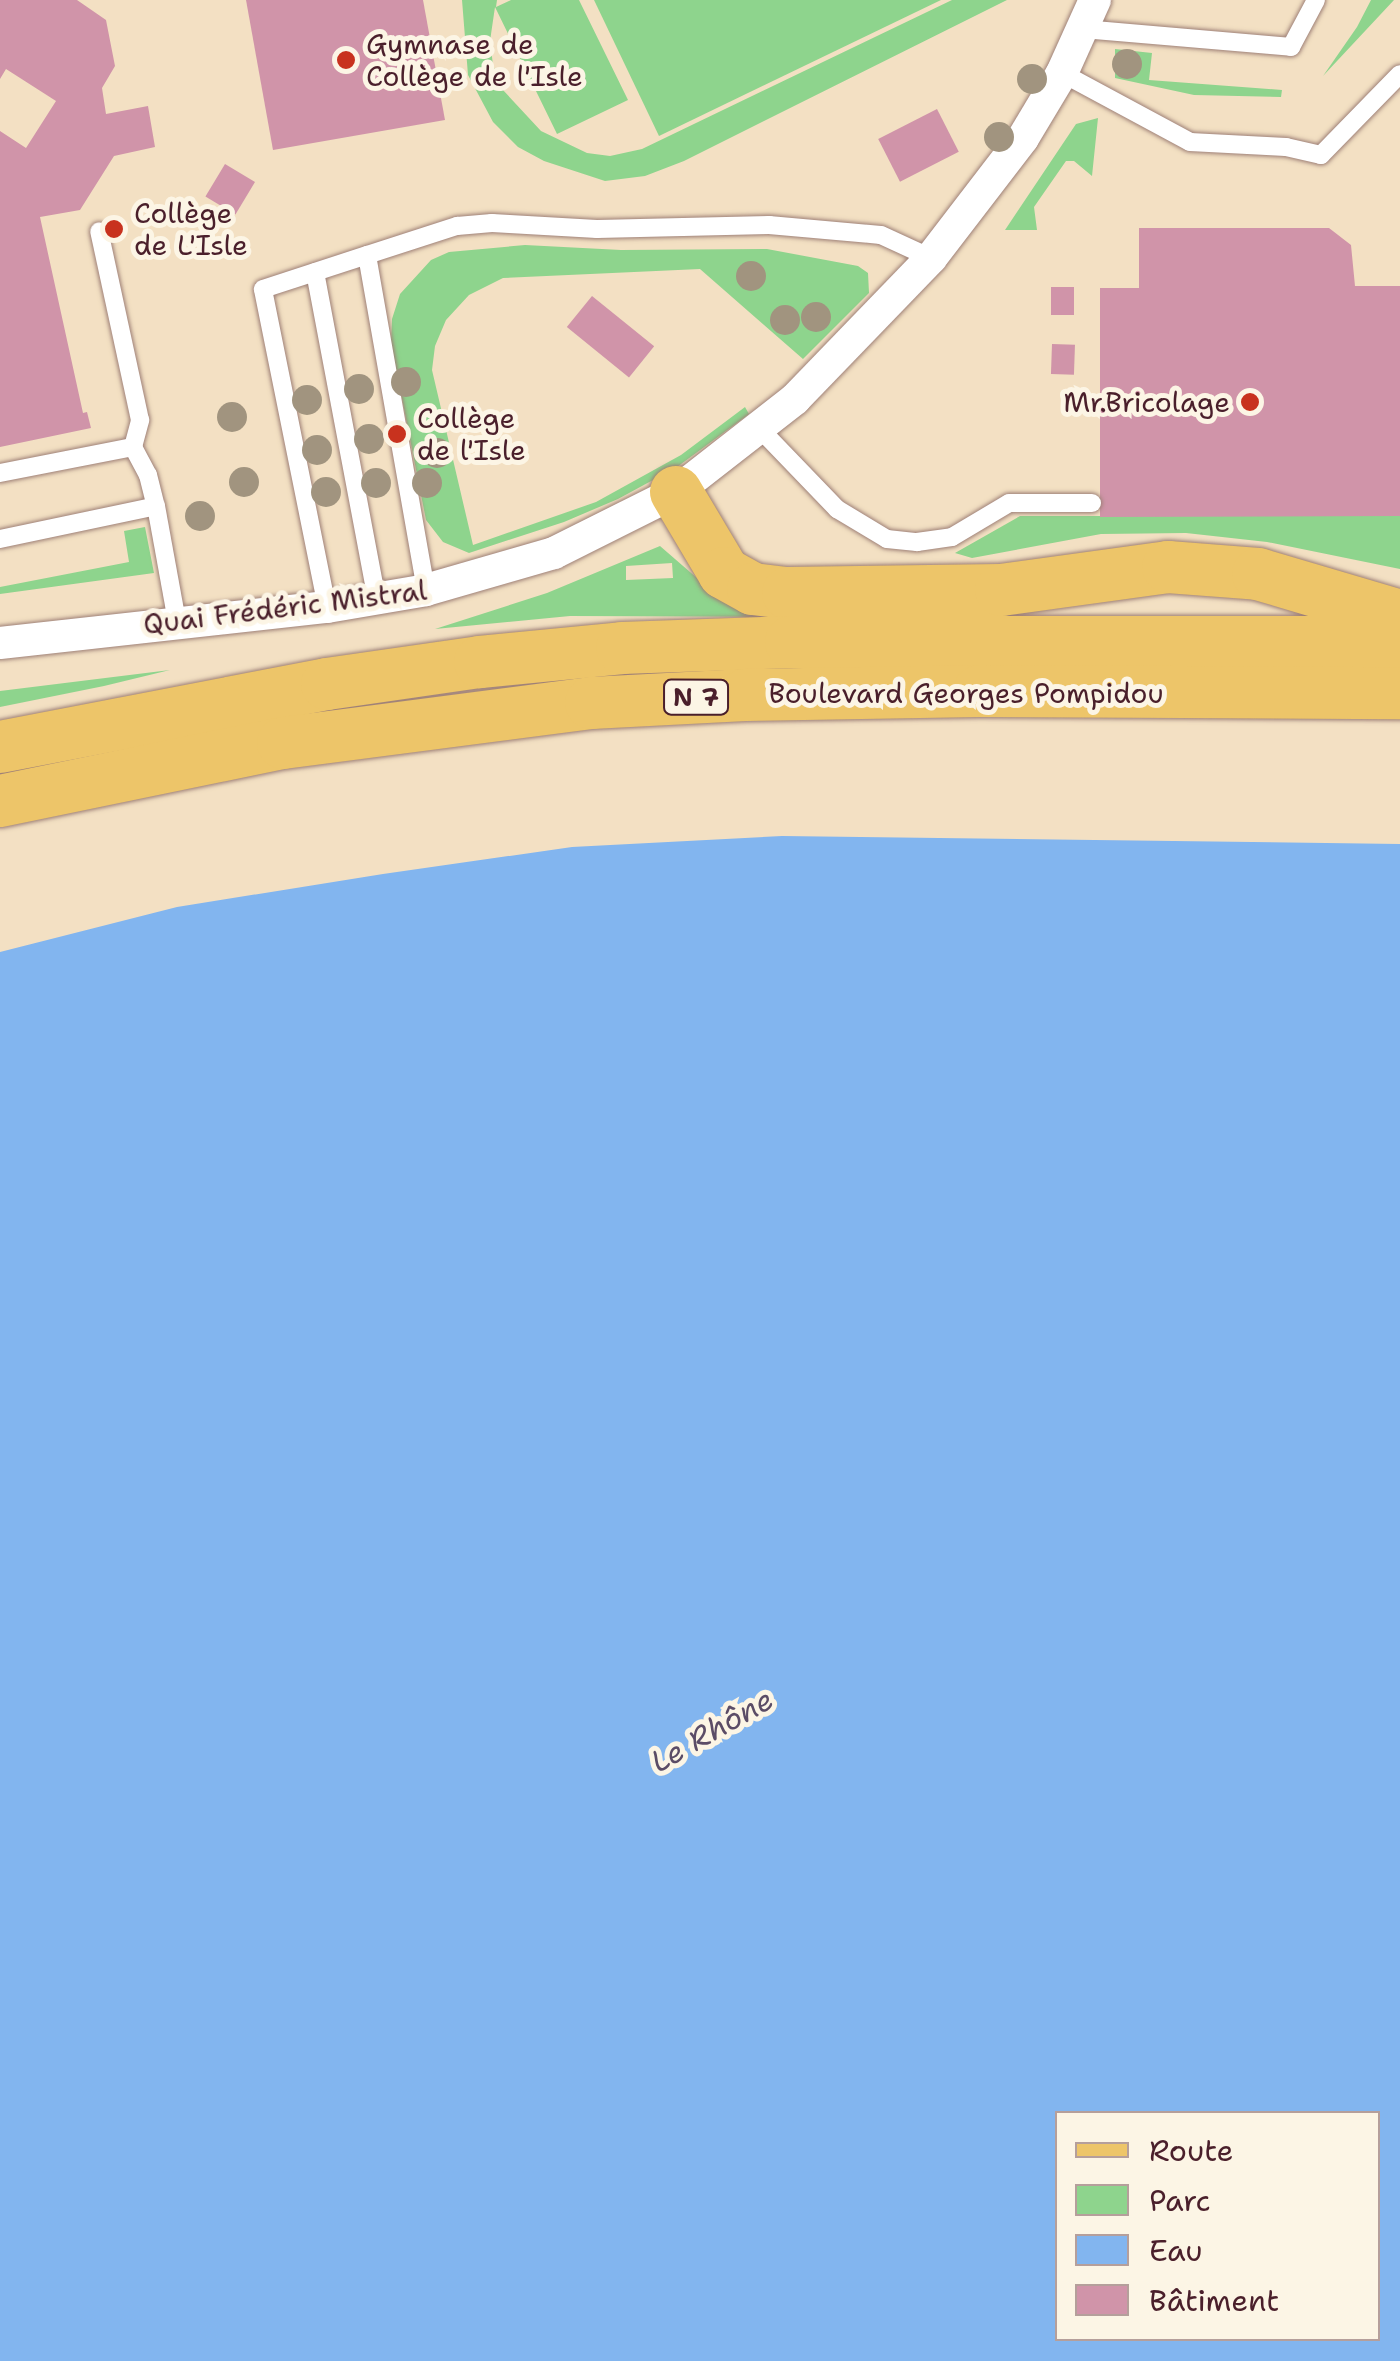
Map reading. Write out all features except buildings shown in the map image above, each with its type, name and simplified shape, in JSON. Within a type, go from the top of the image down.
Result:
[{"type":"main road","points":[[676,492],[724,573],[753,589],[788,593],[1001,590],[1168,566],[1258,574],[1400,616]]},
{"type":"main road","name":"Boulevard Georges Pompidou","points":[[0,747],[326,684],[480,662],[622,648],[791,642],[1400,642]]},
{"type":"main road","name":"Boulevard Georges Pompidou","points":[[0,801],[283,743],[592,703],[745,695],[978,691],[1400,693]]},
{"type":"street","name":"Quai Frédéric Mistral","points":[[0,643],[326,607],[426,590],[554,554],[676,492],[761,430],[932,258],[1006,162],[1062,73],[1089,14]]},
{"type":"lane","points":[[1089,14],[1291,47],[1316,0]]},
{"type":"lane","points":[[1062,73],[1190,142],[1286,147],[1321,155],[1400,74]]},
{"type":"lane","points":[[326,607],[262,289],[457,226],[597,229],[768,224],[882,235],[932,258]]},
{"type":"lane","points":[[100,230],[140,420],[133,448],[148,474],[177,622]]},
{"type":"lane","points":[[367,255],[426,590]]},
{"type":"lane","points":[[314,272],[377,600]]},
{"type":"lane","points":[[761,430],[837,509],[887,539],[917,542],[952,537],[1009,503],[1092,504]]},
{"type":"lane","points":[[0,472],[133,448]]},
{"type":"lane","points":[[0,539],[156,506]]},
{"type":"green space","points":[[462,0],[497,0],[496,7],[511,0],[579,0],[628,100],[557,134],[495,7],[490,41],[493,65],[503,90],[541,131],[587,153],[610,156],[642,149],[952,0],[1007,0],[684,161],[645,176],[605,181],[544,161],[518,147],[493,122],[468,75]]},
{"type":"green space","points":[[594,0],[941,0],[659,136]]},
{"type":"green space","points":[[1371,0],[1394,0],[1323,76],[1357,27]]},
{"type":"green space","points":[[1115,49],[1152,53],[1149,80],[1282,90],[1281,97],[1194,95],[1115,78]]},
{"type":"green space","points":[[1098,118],[1092,176],[1074,161],[1066,161],[1034,207],[1037,230],[1005,230],[1076,124]]},
{"type":"green space","points":[[525,245],[621,250],[767,249],[858,266],[868,273],[869,293],[803,359],[700,269],[503,278],[469,295],[446,320],[435,346],[432,370],[473,545],[596,502],[681,455],[745,407],[749,414],[677,467],[618,499],[564,522],[469,553],[443,542],[426,520],[391,343],[392,319],[400,294],[431,260],[449,252]]},
{"type":"green space","points":[[1020,516],[1400,516],[1400,569],[1267,542],[1186,533],[1101,534],[972,558],[955,553]]},
{"type":"green space","points":[[145,527],[154,573],[0,594],[0,587],[129,562],[124,531]]},
{"type":"green space","points":[[660,546],[705,585],[850,617],[570,616],[435,629],[547,593]],"holes":[[[672,563],[673,578],[626,580],[626,566]]]},
{"type":"green space","points":[[170,670],[104,686],[0,707],[0,691]]},
{"type":"water","name":"Le Rhône","points":[[782,836],[1400,844],[1400,2361],[0,2361],[0,952],[177,907],[572,847]]},
{"type":"place","name":"Gymnase de Collège de l'Isle","points":[[346,60]]},
{"type":"place","name":"Collège de L'Isle","points":[[114,229]]},
{"type":"place","name":"Mr.Bricolage","points":[[1250,402]]},
{"type":"place","name":"Collège de l'Isle","points":[[397,434]]}]
